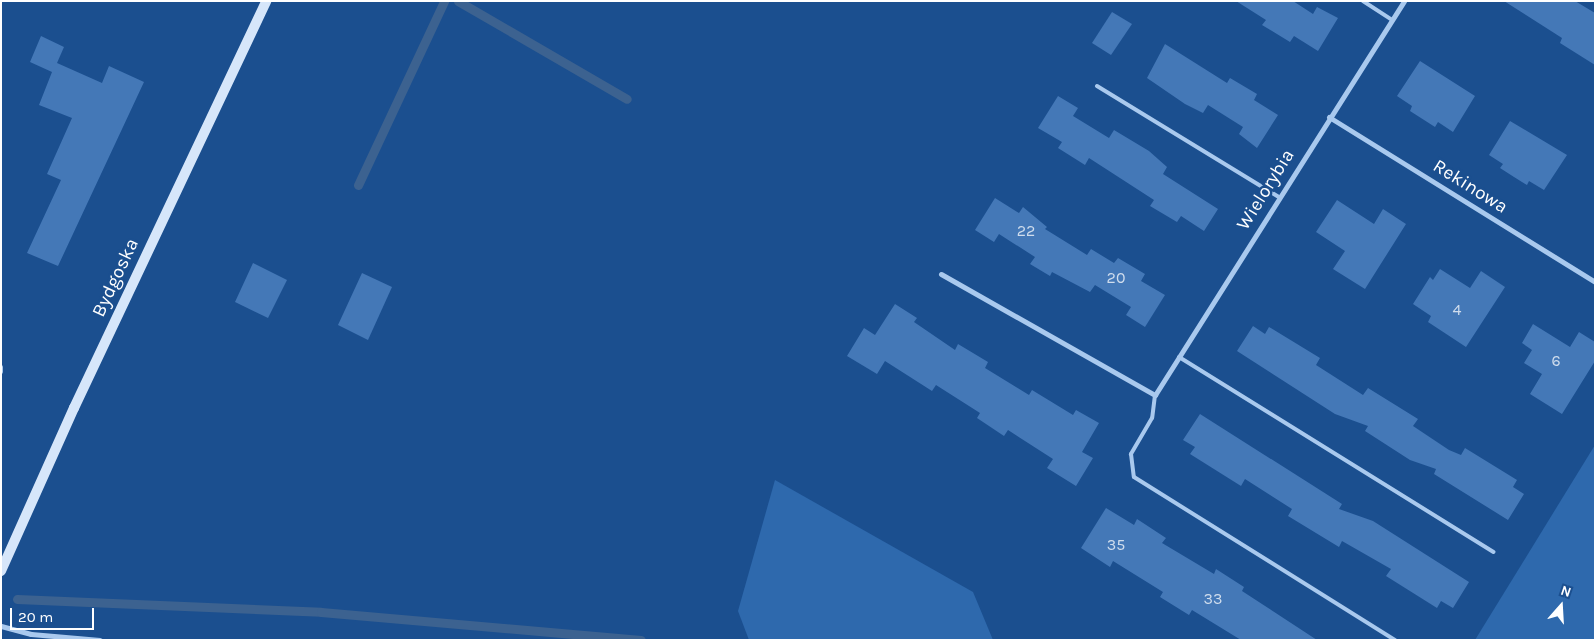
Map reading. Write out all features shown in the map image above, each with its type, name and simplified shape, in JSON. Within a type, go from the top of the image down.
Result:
[{"type":"street","name":"Bydgoska","points":[[1,571],[74,408],[266,1]]},
{"type":"street","name":"Wielorybia","points":[[1155,395],[1404,1]]},
{"type":"street","name":"Rekinowa","points":[[1329,117],[1595,282]]},
{"type":"street","points":[[941,274],[1155,395]]},
{"type":"street","points":[[1,626],[31,634],[100,640]]},
{"type":"lane","points":[[1363,1],[1392,20]]},
{"type":"lane","points":[[1097,86],[1279,198]]},
{"type":"lane","points":[[1179,357],[1493,552]]},
{"type":"lane","points":[[1,367],[1,372]]},
{"type":"lane","points":[[1155,395],[1152,418],[1131,454],[1134,477],[1395,640]]},
{"type":"shaded area","points":[[1595,445],[1595,640],[1475,640]]},
{"type":"shaded area","points":[[775,480],[973,592],[993,640],[749,640],[738,611]]},
{"type":"building","points":[[1236,1],[1293,1],[1313,14],[1317,7],[1338,18],[1318,51],[1294,36],[1290,42],[1262,25],[1266,20]]},
{"type":"building","points":[[1504,1],[1575,1],[1595,13],[1595,65],[1560,43],[1562,38]]},
{"type":"building","points":[[1112,12],[1132,24],[1111,55],[1092,43]]},
{"type":"building","points":[[41,36],[64,47],[57,63],[102,83],[109,66],[144,82],[58,266],[27,253],[61,180],[47,174],[72,118],[39,105],[52,72],[30,62]]},
{"type":"building","points":[[1165,44],[1227,83],[1230,78],[1257,94],[1254,100],[1278,115],[1257,148],[1239,134],[1243,127],[1208,105],[1203,113],[1185,104],[1147,78]]},
{"type":"building","points":[[1420,61],[1475,96],[1453,132],[1438,122],[1435,127],[1410,111],[1412,106],[1397,96]]},
{"type":"building","points":[[1058,96],[1078,108],[1073,116],[1109,138],[1114,130],[1149,151],[1167,167],[1163,174],[1218,209],[1204,231],[1181,216],[1177,222],[1150,206],[1154,200],[1089,158],[1085,165],[1058,148],[1062,142],[1038,128]]},
{"type":"building","points":[[1510,121],[1567,155],[1544,190],[1529,181],[1527,185],[1514,177],[1500,168],[1503,164],[1489,155]]},
{"type":"building","points":[[995,198],[1019,213],[1023,207],[1047,227],[1045,229],[1087,255],[1091,249],[1114,263],[1118,258],[1145,274],[1141,281],[1165,295],[1145,327],[1126,315],[1131,307],[1095,285],[1090,292],[1052,272],[1050,276],[1030,264],[1035,257],[999,234],[994,242],[975,230]]},
{"type":"building","points":[[1337,200],[1374,224],[1383,209],[1406,224],[1365,289],[1333,269],[1345,251],[1316,232]]},
{"type":"building","points":[[253,263],[287,280],[268,318],[235,302]]},
{"type":"building","points":[[1440,269],[1470,288],[1481,271],[1505,287],[1466,347],[1428,322],[1431,316],[1413,304],[1430,277],[1433,280]]},
{"type":"building","points":[[362,273],[392,287],[368,340],[338,325]]},
{"type":"building","points":[[895,304],[917,318],[914,322],[955,350],[958,344],[988,362],[985,368],[1029,395],[1032,390],[1073,415],[1076,410],[1099,423],[1082,452],[1093,458],[1076,486],[1047,468],[1053,459],[1008,430],[1004,436],[977,418],[980,413],[936,385],[932,391],[885,361],[877,374],[847,356],[864,328],[875,335]]},
{"type":"building","points":[[1533,324],[1570,347],[1579,332],[1595,342],[1595,361],[1562,414],[1530,394],[1542,374],[1524,363],[1532,350],[1522,343]]},
{"type":"building","points":[[1253,326],[1265,334],[1269,327],[1320,358],[1316,365],[1363,395],[1368,388],[1418,419],[1413,426],[1449,450],[1461,455],[1465,448],[1517,480],[1513,487],[1524,494],[1508,520],[1434,474],[1436,469],[1410,460],[1365,431],[1368,426],[1335,414],[1237,351]]},
{"type":"building","points":[[1200,414],[1342,504],[1339,509],[1373,521],[1469,582],[1453,608],[1441,601],[1437,608],[1386,576],[1391,569],[1342,541],[1339,547],[1288,516],[1292,509],[1245,479],[1241,486],[1190,454],[1195,447],[1183,440]]},
{"type":"building","points":[[1106,508],[1134,525],[1137,519],[1166,538],[1162,543],[1214,574],[1216,569],[1244,587],[1242,591],[1317,640],[1241,640],[1192,610],[1189,615],[1160,597],[1163,592],[1113,561],[1110,567],[1081,548]]},
{"type":"waterway","points":[[358,185],[444,1]]},
{"type":"waterway","points":[[458,1],[627,99]]},
{"type":"waterway","points":[[17,599],[321,612],[641,640]]}]
